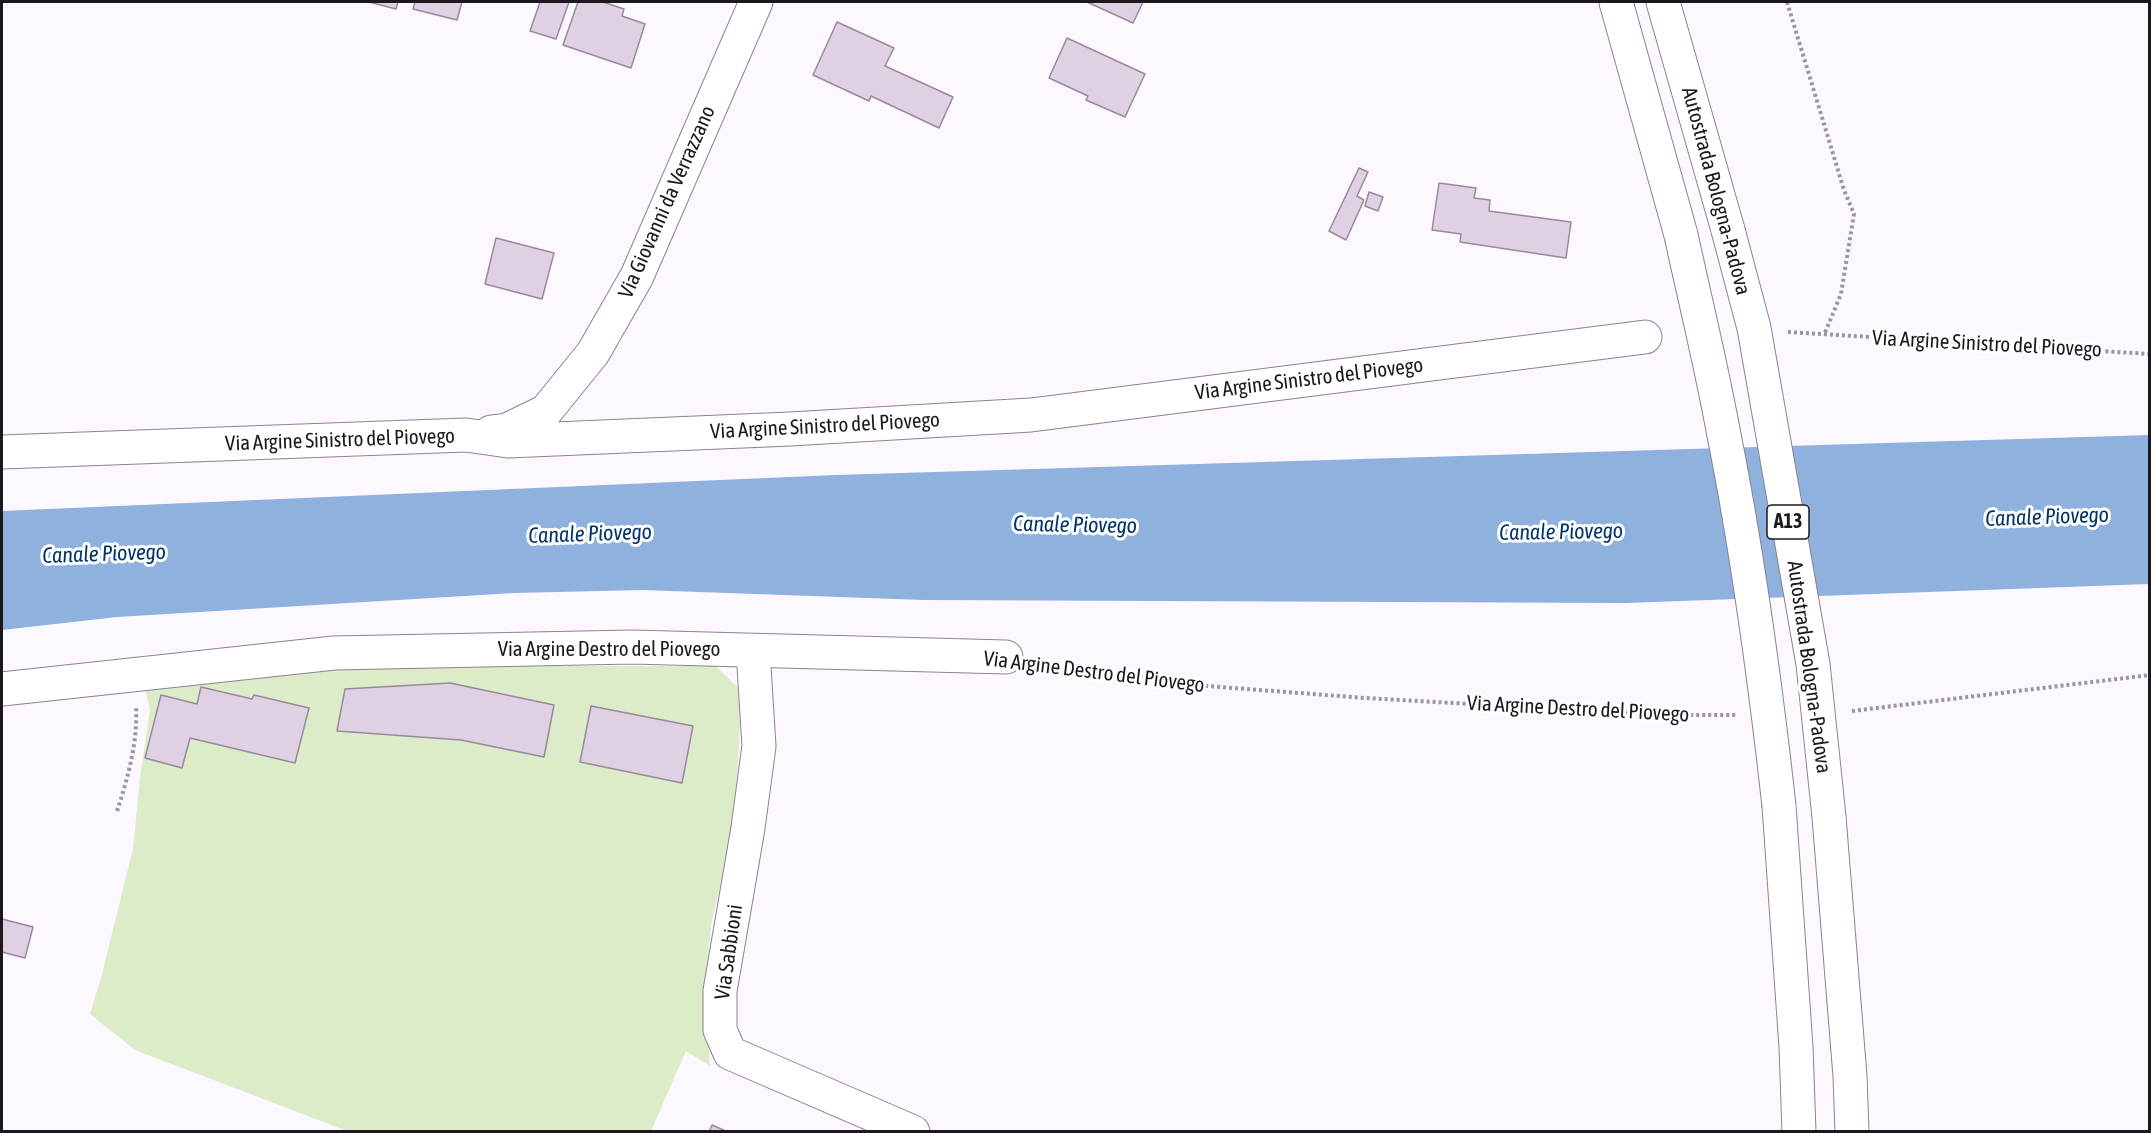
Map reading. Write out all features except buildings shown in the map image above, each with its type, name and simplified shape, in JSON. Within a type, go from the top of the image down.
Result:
[{"type":"main road","name":"Via Giovanni da Verrazzano","points":[[466,435],[507,430],[546,411],[593,353],[637,276],[756,2]]},
{"type":"main road","name":"A13","points":[[1616,2],[1681,235],[1723,429],[1742,531],[1768,708],[1779,806],[1796,1047],[1798,1131]]},
{"type":"main road","name":"Autostrada Bologna-Padova","points":[[1664,2],[1754,328],[1811,653],[1829,817],[1850,1076],[1852,1131]]},
{"type":"main road","name":"Via Argine Sinistro del Piovego","points":[[2,452],[466,435],[508,441],[1031,416],[1645,337]]},
{"type":"main road","name":"Via Argine Destro del Piovego","points":[[2,688],[334,653],[632,646],[1005,657]]},
{"type":"main road","name":"Via Sabbioni","points":[[753,651],[759,746],[748,828],[720,991],[720,1030],[730,1053],[913,1131]]},
{"type":"path","points":[[1786,2],[1854,214],[1841,294],[1824,335]]},
{"type":"path","name":"Via Argine Sinistro del Piovego","points":[[1782,332],[2150,354]]},
{"type":"path","name":"Via Argine Destro del Piovego","points":[[1005,657],[1207,686],[1365,698],[1665,715],[1743,715]]},
{"type":"path","points":[[117,811],[127,782],[137,719],[134,675]]},
{"type":"path","points":[[1844,712],[2150,675]]},
{"type":"green space","points":[[716,666],[739,689],[740,726],[734,831],[712,919],[704,988],[710,1066],[686,1051],[651,1131],[347,1131],[135,1050],[90,1014],[133,849],[150,709],[144,685],[355,669]]},
{"type":"water","name":"Canale Piovego","points":[[2150,435],[2149,584],[1626,603],[924,600],[643,590],[514,593],[117,617],[2,630],[2,511],[836,475]]}]
